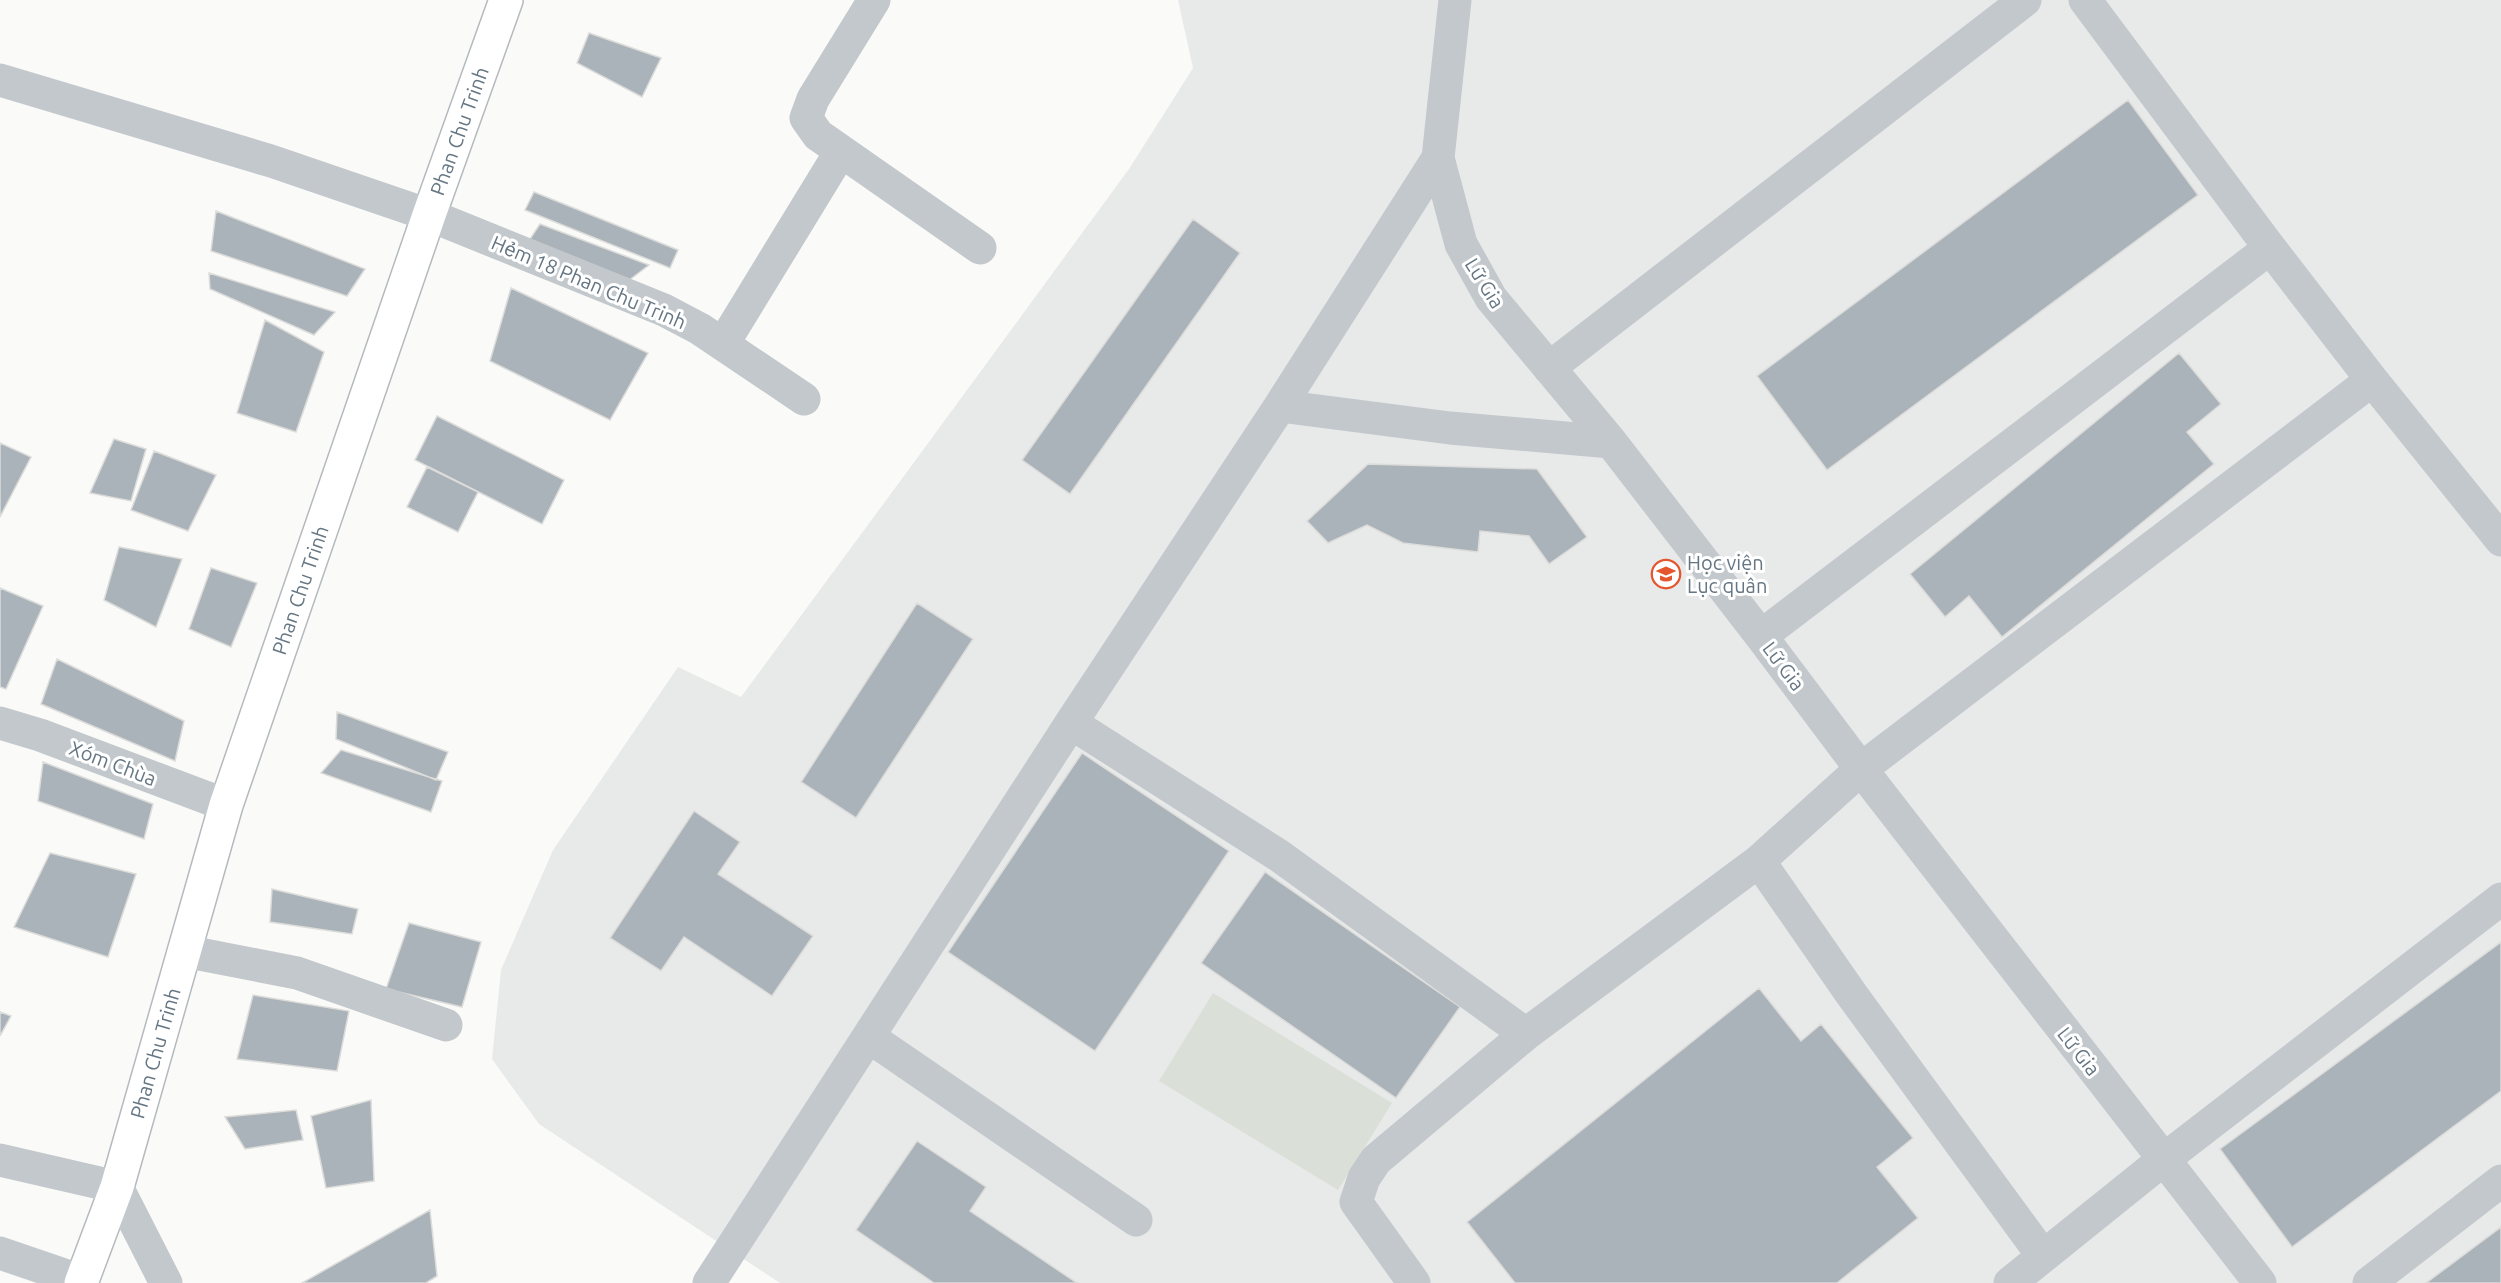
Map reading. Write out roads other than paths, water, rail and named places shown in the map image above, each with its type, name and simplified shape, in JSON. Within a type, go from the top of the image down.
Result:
[{"type":"main road","name":"Phan Chu Trinh","points":[[81,1282],[117,1187],[226,805],[429,215],[506,0]]},
{"type":"street","points":[[874,0],[807,111],[806,118],[818,135],[980,248]]},
{"type":"street","name":"Lữ Gia","points":[[1455,0],[1437,158],[1461,244],[1491,298],[1611,442],[1861,770],[2260,1283]]},
{"type":"street","points":[[1549,368],[2025,0]]},
{"type":"street","points":[[2085,0],[2270,248],[2372,380],[2501,540]]},
{"type":"street","name":"Hẻm 18 Phan Chu Trinh","points":[[0,80],[271,161],[429,215],[664,310],[700,329],[804,399]]},
{"type":"street","points":[[723,344],[841,151]]},
{"type":"street","points":[[709,1283],[1071,723],[1280,406],[1437,158]]},
{"type":"street","points":[[1761,636],[2270,248]]},
{"type":"street","points":[[1414,1283],[1356,1202],[1364,1178],[1376,1160],[1526,1034],[1759,861],[1861,770],[2372,380]]},
{"type":"street","points":[[1280,406],[1450,428],[1611,442]]},
{"type":"street","name":"Xóm Chùa","points":[[0,723],[40,735],[226,805]]},
{"type":"street","points":[[1071,723],[1278,855],[1526,1034]]},
{"type":"street","points":[[1759,861],[1852,995],[2043,1256]]},
{"type":"street","points":[[2010,1283],[2163,1160],[2501,899]]},
{"type":"street","points":[[184,951],[297,973],[446,1025]]},
{"type":"street","points":[[869,1037],[1136,1220]]},
{"type":"street","points":[[0,1160],[117,1187],[166,1283]]},
{"type":"street","points":[[2369,1283],[2501,1181]]},
{"type":"street","points":[[0,1253],[81,1282]]},
{"type":"place","name":"Học viện Lục quân","points":[[1666,574]]}]
